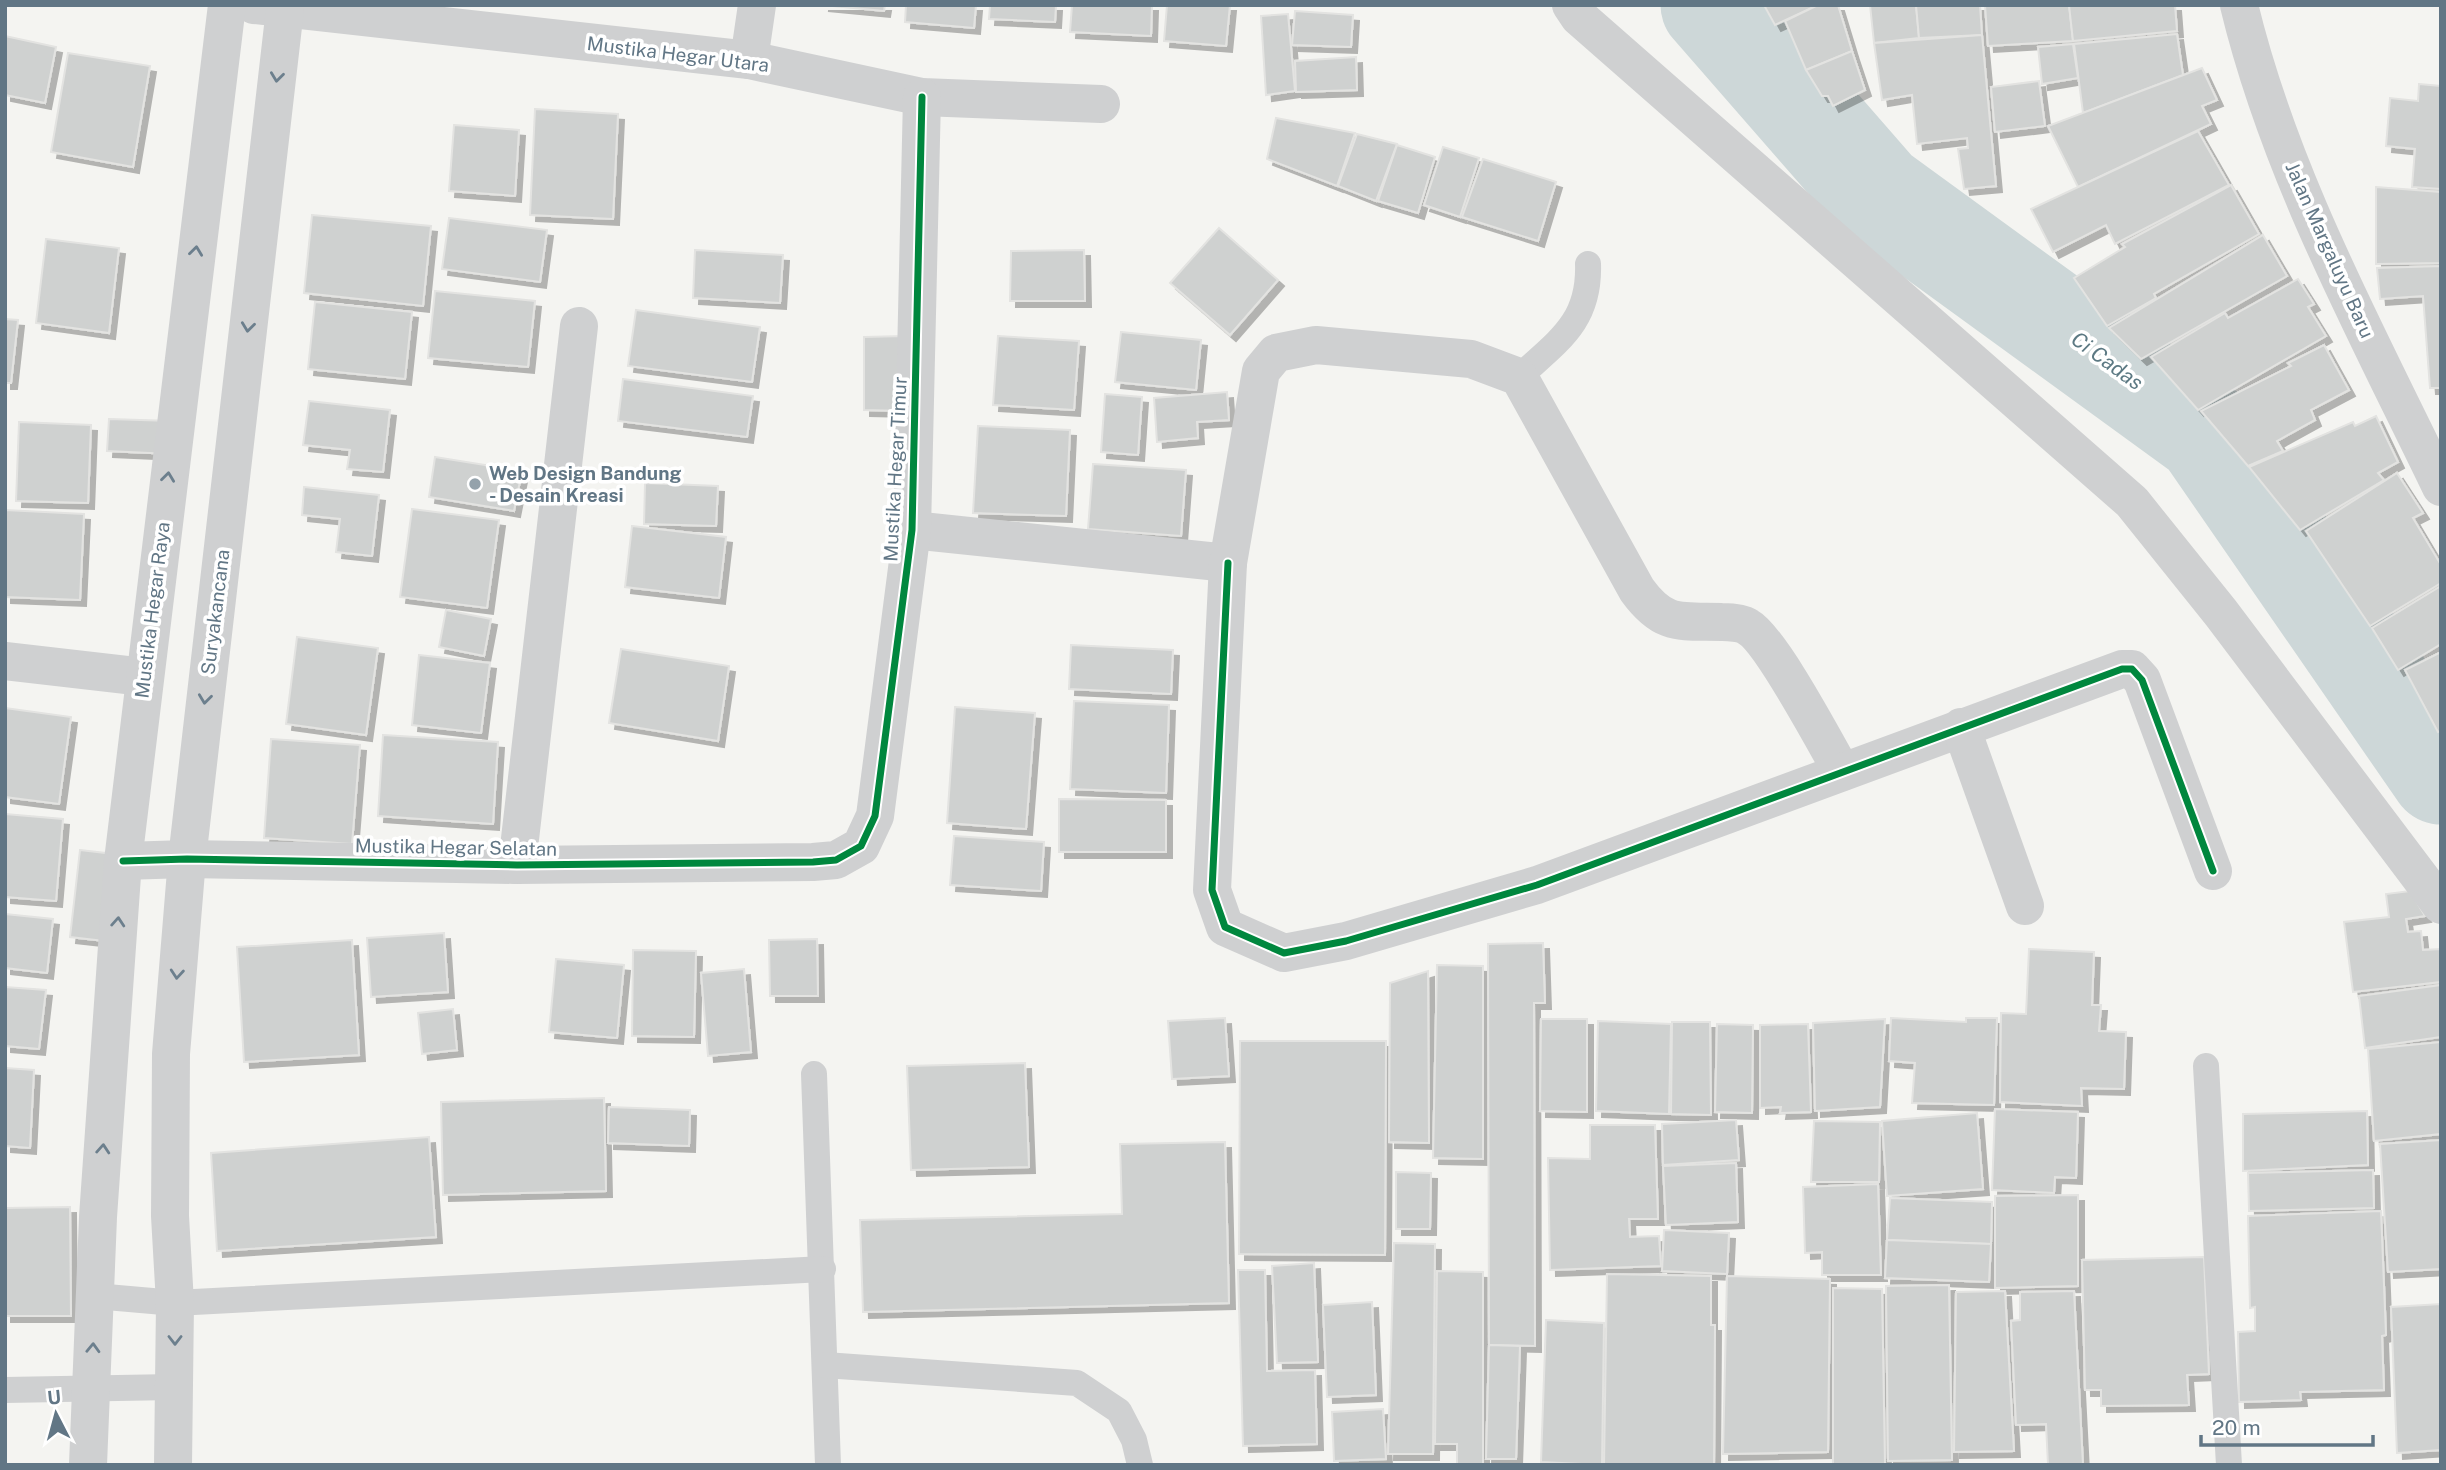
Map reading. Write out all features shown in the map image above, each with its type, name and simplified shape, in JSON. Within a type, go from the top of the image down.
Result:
[{"type":"street","name":"Mustika Hegar Raya","points":[[89,1465],[98,1217],[123,860],[227,5]]},
{"type":"street","points":[[749,60],[757,5]]},
{"type":"street","points":[[1571,5],[1579,17],[1777,193],[2132,502],[2221,613],[2441,905]]},
{"type":"street","name":"Jalan Margaluyu Baru","points":[[2239,5],[2278,134],[2339,275],[2441,487]]},
{"type":"street","name":"Mustika Hegar Utara","points":[[270,7],[749,60],[922,97],[1101,104]]},
{"type":"street","name":"Suryakancana","points":[[173,1465],[175,1303],[170,1216],[171,1054],[187,859],[270,7]]},
{"type":"street","name":"Mustika Hegar Timur","points":[[789,862],[836,860],[861,846],[875,816],[912,530],[922,97]]},
{"type":"street","points":[[517,865],[579,326]]},
{"type":"street","points":[[1842,772],[1773,657],[1748,626],[1729,622],[1674,621],[1652,611],[1637,590],[1519,377],[1471,359],[1316,345],[1276,353],[1261,371],[1228,562],[1212,891],[1225,927],[1284,953],[1346,942],[1537,885],[1701,827],[2122,668],[2132,669],[2142,680],[2213,871]]},
{"type":"street","points":[[912,530],[1228,562]]},
{"type":"street","points":[[5,661],[144,677]]},
{"type":"street","points":[[1961,727],[2025,906]]},
{"type":"street","name":"Mustika Hegar Selatan","points":[[123,860],[517,865],[789,862]]},
{"type":"lane","points":[[1519,377],[1580,313],[1589,290],[1588,264]]},
{"type":"lane","points":[[2206,1066],[2229,1465]]},
{"type":"lane","points":[[814,1074],[828,1465]]},
{"type":"lane","points":[[95,1296],[175,1303],[823,1269]]},
{"type":"lane","points":[[825,1365],[1077,1383],[1119,1411],[1134,1440],[1140,1465]]},
{"type":"lane","points":[[5,1390],[174,1387]]},
{"type":"building","points":[[822,5],[885,5],[884,11]]},
{"type":"building","points":[[906,5],[976,5],[974,28],[905,22]]},
{"type":"building","points":[[990,5],[1056,5],[1055,22],[989,19]]},
{"type":"building","points":[[1072,5],[1152,5],[1151,36],[1070,32]]},
{"type":"building","points":[[1167,5],[1230,5],[1226,46],[1164,41]]},
{"type":"building","points":[[1764,5],[1818,5],[1775,25]]},
{"type":"building","points":[[1818,5],[1838,5],[1852,51],[1806,70],[1785,21]]},
{"type":"building","points":[[1870,5],[1916,5],[1919,38],[1874,43]]},
{"type":"building","points":[[1916,5],[1980,5],[1982,35],[1919,38]]},
{"type":"building","points":[[1985,5],[2069,5],[2073,41],[1988,46]]},
{"type":"building","points":[[2069,5],[2175,5],[2177,31],[2073,41]]},
{"type":"building","points":[[1295,11],[1353,15],[1351,47],[1292,45]]},
{"type":"building","points":[[1288,14],[1295,91],[1266,95],[1261,16]]},
{"type":"building","points":[[2177,34],[2183,75],[2083,113],[2074,44]]},
{"type":"building","points":[[1982,35],[1996,186],[1964,189],[1958,149],[1968,148],[1967,138],[1917,144],[1912,95],[1882,100],[1874,43]]},
{"type":"building","points":[[5,36],[56,47],[45,103],[5,95]]},
{"type":"building","points":[[2073,44],[2078,78],[2042,84],[2038,47]]},
{"type":"building","points":[[1852,51],[1865,90],[1833,106],[1828,96],[1822,96],[1806,70]]},
{"type":"building","points":[[68,53],[150,66],[133,167],[51,152]]},
{"type":"building","points":[[1356,57],[1357,90],[1296,92],[1295,61]]},
{"type":"building","points":[[2202,68],[2217,100],[2202,106],[2211,124],[2078,187],[2048,126]]},
{"type":"building","points":[[2039,81],[2045,126],[1995,132],[1991,87]]},
{"type":"building","points":[[2419,84],[2441,86],[2441,189],[2412,187],[2415,149],[2386,146],[2390,98],[2418,101]]},
{"type":"building","points":[[535,109],[618,114],[613,219],[530,215]]},
{"type":"building","points":[[1276,118],[1355,133],[1337,186],[1267,159]]},
{"type":"building","points":[[454,125],[519,130],[515,196],[449,191]]},
{"type":"building","points":[[2198,131],[2229,185],[2115,244],[2106,225],[2053,252],[2031,209]]},
{"type":"building","points":[[1357,134],[1397,144],[1376,201],[1338,186]]},
{"type":"building","points":[[1397,145],[1435,157],[1418,213],[1378,201]]},
{"type":"building","points":[[1443,147],[1479,158],[1460,217],[1424,205]]},
{"type":"building","points":[[1483,159],[1556,182],[1538,241],[1462,217]]},
{"type":"building","points":[[2231,185],[2259,234],[2154,294],[2156,298],[2107,326],[2074,278],[2125,247],[2122,244]]},
{"type":"building","points":[[2376,187],[2441,192],[2441,263],[2376,264]]},
{"type":"building","points":[[312,215],[431,226],[423,306],[304,293]]},
{"type":"building","points":[[449,218],[547,230],[540,282],[442,269]]},
{"type":"building","points":[[1219,228],[1278,280],[1230,335],[1170,283]]},
{"type":"building","points":[[2263,235],[2287,276],[2141,359],[2109,328]]},
{"type":"building","points":[[46,239],[119,248],[109,333],[36,323]]},
{"type":"building","points":[[695,250],[783,255],[780,303],[693,298]]},
{"type":"building","points":[[1084,250],[1085,301],[1010,301],[1011,251]]},
{"type":"building","points":[[2441,266],[2441,388],[2430,388],[2423,296],[2380,299],[2377,268]]},
{"type":"building","points":[[2298,279],[2314,304],[2308,307],[2326,336],[2198,410],[2151,357],[2225,313],[2228,318]]},
{"type":"building","points":[[435,291],[535,301],[528,367],[428,358]]},
{"type":"building","points":[[315,302],[412,312],[405,379],[308,369]]},
{"type":"building","points":[[636,310],[760,327],[752,382],[628,366]]},
{"type":"building","points":[[5,319],[18,320],[11,383],[5,383]]},
{"type":"building","points":[[1121,332],[1201,340],[1196,390],[1115,382]]},
{"type":"building","points":[[904,336],[904,411],[864,410],[864,337]]},
{"type":"building","points":[[998,336],[1079,341],[1074,410],[993,405]]},
{"type":"building","points":[[2324,345],[2349,390],[2311,410],[2315,420],[2277,441],[2283,451],[2248,466],[2201,411],[2291,366],[2288,363]]},
{"type":"building","points":[[623,379],[753,396],[747,437],[618,421]]},
{"type":"building","points":[[1227,392],[1229,420],[1197,422],[1198,438],[1157,442],[1154,398]]},
{"type":"building","points":[[1105,394],[1142,397],[1138,455],[1101,452]]},
{"type":"building","points":[[309,401],[390,410],[383,472],[347,469],[350,450],[303,445]]},
{"type":"building","points":[[2376,416],[2398,462],[2378,473],[2384,480],[2300,530],[2249,467],[2353,422],[2355,426]]},
{"type":"building","points":[[109,419],[172,421],[171,454],[107,451]]},
{"type":"building","points":[[19,422],[91,425],[88,503],[16,501]]},
{"type":"building","points":[[978,426],[1070,430],[1066,516],[973,513]]},
{"type":"building","name":"Web Design Bandung - Desain Kreasi","points":[[435,457],[522,471],[514,511],[429,497]]},
{"type":"building","points":[[1093,464],[1186,470],[1181,536],[1088,529]]},
{"type":"building","points":[[2397,473],[2423,513],[2413,518],[2441,565],[2441,583],[2370,626],[2306,531]]},
{"type":"building","points":[[645,483],[718,486],[716,526],[644,524]]},
{"type":"building","points":[[304,487],[379,495],[372,556],[336,552],[340,519],[302,515]]},
{"type":"building","points":[[412,509],[499,520],[487,608],[400,597]]},
{"type":"building","points":[[5,510],[84,514],[80,600],[5,597]]},
{"type":"building","points":[[632,526],[726,537],[719,598],[625,587]]},
{"type":"building","points":[[2441,586],[2441,644],[2398,670],[2372,628]]},
{"type":"building","points":[[446,610],[491,619],[484,656],[439,647]]},
{"type":"building","points":[[297,637],[378,648],[366,735],[286,724]]},
{"type":"building","points":[[1071,645],[1173,650],[1171,694],[1069,689]]},
{"type":"building","points":[[621,649],[729,666],[718,741],[609,723]]},
{"type":"building","points":[[2441,652],[2441,731],[2438,732],[2405,670]]},
{"type":"building","points":[[419,655],[490,663],[481,733],[412,725]]},
{"type":"building","points":[[1074,701],[1169,705],[1166,793],[1070,789]]},
{"type":"building","points":[[955,707],[1035,713],[1026,829],[947,823]]},
{"type":"building","points":[[5,708],[71,717],[59,804],[5,797]]},
{"type":"building","points":[[383,735],[498,742],[493,824],[378,816]]},
{"type":"building","points":[[271,739],[360,745],[352,844],[264,838]]},
{"type":"building","points":[[1059,799],[1166,800],[1166,852],[1059,852]]},
{"type":"building","points":[[5,814],[63,819],[56,901],[5,897]]},
{"type":"building","points":[[954,836],[1044,842],[1041,891],[950,885]]},
{"type":"building","points":[[80,850],[114,854],[104,941],[70,937]]},
{"type":"building","points":[[2410,891],[2425,916],[2406,919],[2408,932],[2421,931],[2423,950],[2441,949],[2441,982],[2353,992],[2344,922],[2389,917],[2386,894]]},
{"type":"building","points":[[5,914],[53,919],[47,973],[5,968]]},
{"type":"building","points":[[444,933],[448,992],[371,997],[367,938]]},
{"type":"building","points":[[817,939],[818,996],[770,996],[769,940]]},
{"type":"building","points":[[352,940],[359,1055],[244,1062],[237,947]]},
{"type":"building","points":[[1543,943],[1545,1003],[1534,1003],[1535,1346],[1489,1345],[1488,944]]},
{"type":"building","points":[[2029,949],[2094,952],[2092,1005],[2101,1005],[2099,1031],[2126,1032],[2124,1089],[2081,1088],[2082,1106],[2000,1102],[2001,1013],[2026,1014]]},
{"type":"building","points":[[633,950],[696,951],[694,1037],[632,1036]]},
{"type":"building","points":[[556,959],[624,965],[617,1038],[549,1032]]},
{"type":"building","points":[[1437,965],[1483,966],[1483,1159],[1433,1158]]},
{"type":"building","points":[[744,969],[751,1052],[708,1056],[701,973]]},
{"type":"building","points":[[1428,971],[1429,1143],[1389,1142],[1390,983]]},
{"type":"building","points":[[2441,985],[2441,1037],[2365,1048],[2359,996]]},
{"type":"building","points":[[5,987],[46,990],[39,1049],[5,1046]]},
{"type":"building","points":[[453,1009],[457,1050],[422,1054],[418,1013]]},
{"type":"building","points":[[1225,1018],[1229,1076],[1172,1079],[1168,1021]]},
{"type":"building","points":[[1891,1018],[1966,1022],[1966,1018],[1997,1018],[1994,1105],[1912,1103],[1915,1063],[1889,1061]]},
{"type":"building","points":[[1541,1019],[1587,1019],[1587,1112],[1540,1111]]},
{"type":"building","points":[[1885,1019],[1880,1107],[1815,1111],[1813,1023]]},
{"type":"building","points":[[1598,1021],[1671,1024],[1669,1114],[1596,1111]]},
{"type":"building","points":[[1672,1022],[1710,1022],[1711,1115],[1671,1114]]},
{"type":"building","points":[[1717,1024],[1753,1025],[1752,1113],[1715,1112]]},
{"type":"building","points":[[1808,1024],[1811,1112],[1780,1113],[1781,1107],[1760,1108],[1760,1025]]},
{"type":"building","points":[[1240,1041],[1386,1041],[1385,1255],[1239,1254]]},
{"type":"building","points":[[2441,1042],[2441,1134],[2374,1141],[2368,1049]]},
{"type":"building","points":[[1025,1063],[1029,1167],[911,1170],[907,1066]]},
{"type":"building","points":[[5,1068],[34,1070],[30,1148],[5,1146]]},
{"type":"building","points":[[604,1098],[606,1191],[443,1195],[441,1102]]},
{"type":"building","points":[[609,1107],[690,1110],[689,1146],[608,1143]]},
{"type":"building","points":[[1995,1109],[2078,1112],[2076,1178],[2055,1177],[2054,1193],[1992,1190]]},
{"type":"building","points":[[2367,1111],[2368,1165],[2243,1171],[2243,1114]]},
{"type":"building","points":[[1977,1113],[1983,1189],[1887,1196],[1882,1121]]},
{"type":"building","points":[[1736,1120],[1739,1160],[1663,1165],[1662,1124]]},
{"type":"building","points":[[1814,1121],[1880,1122],[1879,1182],[1811,1182]]},
{"type":"building","points":[[1590,1125],[1655,1125],[1658,1219],[1629,1219],[1630,1237],[1659,1236],[1661,1266],[1550,1270],[1548,1158],[1590,1159]]},
{"type":"building","points":[[429,1137],[436,1237],[217,1251],[211,1153]]},
{"type":"building","points":[[2441,1140],[2441,1269],[2388,1272],[2380,1144]]},
{"type":"building","points":[[1225,1142],[1229,1303],[863,1312],[860,1220],[1122,1214],[1120,1144]]},
{"type":"building","points":[[1736,1163],[1738,1222],[1666,1225],[1663,1166]]},
{"type":"building","points":[[2373,1170],[2374,1208],[2249,1211],[2248,1173]]},
{"type":"building","points":[[1396,1172],[1431,1173],[1430,1229],[1396,1229]]},
{"type":"building","points":[[1878,1184],[1881,1275],[1822,1275],[1822,1252],[1805,1253],[1803,1187]]},
{"type":"building","points":[[2078,1195],[2078,1286],[1995,1288],[1995,1196]]},
{"type":"building","points":[[1890,1198],[1992,1202],[1991,1244],[1887,1240]]},
{"type":"building","points":[[70,1207],[71,1316],[5,1316],[5,1208]]},
{"type":"building","points":[[2381,1211],[2386,1335],[2382,1336],[2384,1390],[2300,1392],[2301,1400],[2239,1402],[2238,1332],[2255,1331],[2255,1307],[2250,1308],[2248,1216]]},
{"type":"building","points":[[1664,1230],[1729,1233],[1727,1274],[1662,1271]]},
{"type":"building","points":[[1887,1240],[1991,1244],[1989,1282],[1885,1278]]},
{"type":"building","points":[[1394,1243],[1435,1244],[1433,1454],[1388,1454]]},
{"type":"building","points":[[2204,1257],[2209,1374],[2187,1375],[2189,1405],[2101,1406],[2101,1390],[2085,1390],[2082,1260]]},
{"type":"building","points":[[1314,1263],[1318,1362],[1277,1363],[1272,1266]]},
{"type":"building","points":[[1238,1270],[1265,1270],[1267,1371],[1315,1370],[1317,1444],[1243,1446]]},
{"type":"building","points":[[1437,1271],[1483,1272],[1483,1465],[1457,1465],[1457,1444],[1435,1444]]},
{"type":"building","points":[[1607,1274],[1711,1276],[1711,1325],[1715,1325],[1714,1465],[1604,1465]]},
{"type":"building","points":[[1727,1276],[1830,1279],[1828,1452],[1723,1454]]},
{"type":"building","points":[[1949,1285],[1952,1460],[1888,1461],[1886,1286]]},
{"type":"building","points":[[1833,1288],[1882,1289],[1885,1465],[1833,1465]]},
{"type":"building","points":[[2005,1291],[2014,1451],[1954,1452],[1956,1292]]},
{"type":"building","points":[[2074,1291],[2083,1465],[2048,1465],[2046,1424],[2016,1425],[2011,1321],[2020,1320],[2020,1292]]},
{"type":"building","points":[[1372,1302],[1376,1395],[1327,1397],[1323,1305]]},
{"type":"building","points":[[2441,1304],[2441,1450],[2397,1453],[2391,1307]]},
{"type":"building","points":[[1546,1320],[1604,1323],[1602,1465],[1541,1462]]},
{"type":"building","points":[[1489,1345],[1520,1346],[1516,1459],[1486,1459]]},
{"type":"building","points":[[1383,1409],[1386,1459],[1334,1461],[1332,1412]]},
{"type":"waterway","name":"Ci Cadas","points":[[1712,5],[1877,194],[2206,433],[2441,773]]},
{"type":"cycle path","points":[[123,861],[187,859],[517,865],[813,862],[836,860],[861,846],[875,816],[912,530],[922,97]]},
{"type":"cycle path","points":[[1228,563],[1212,890],[1225,927],[1284,953],[1346,941],[1537,885],[2122,669],[2132,669],[2142,680],[2213,871]]},
{"type":"place","name":"Web Design Bandung - Desain Kreasi","points":[[475,484]]}]
